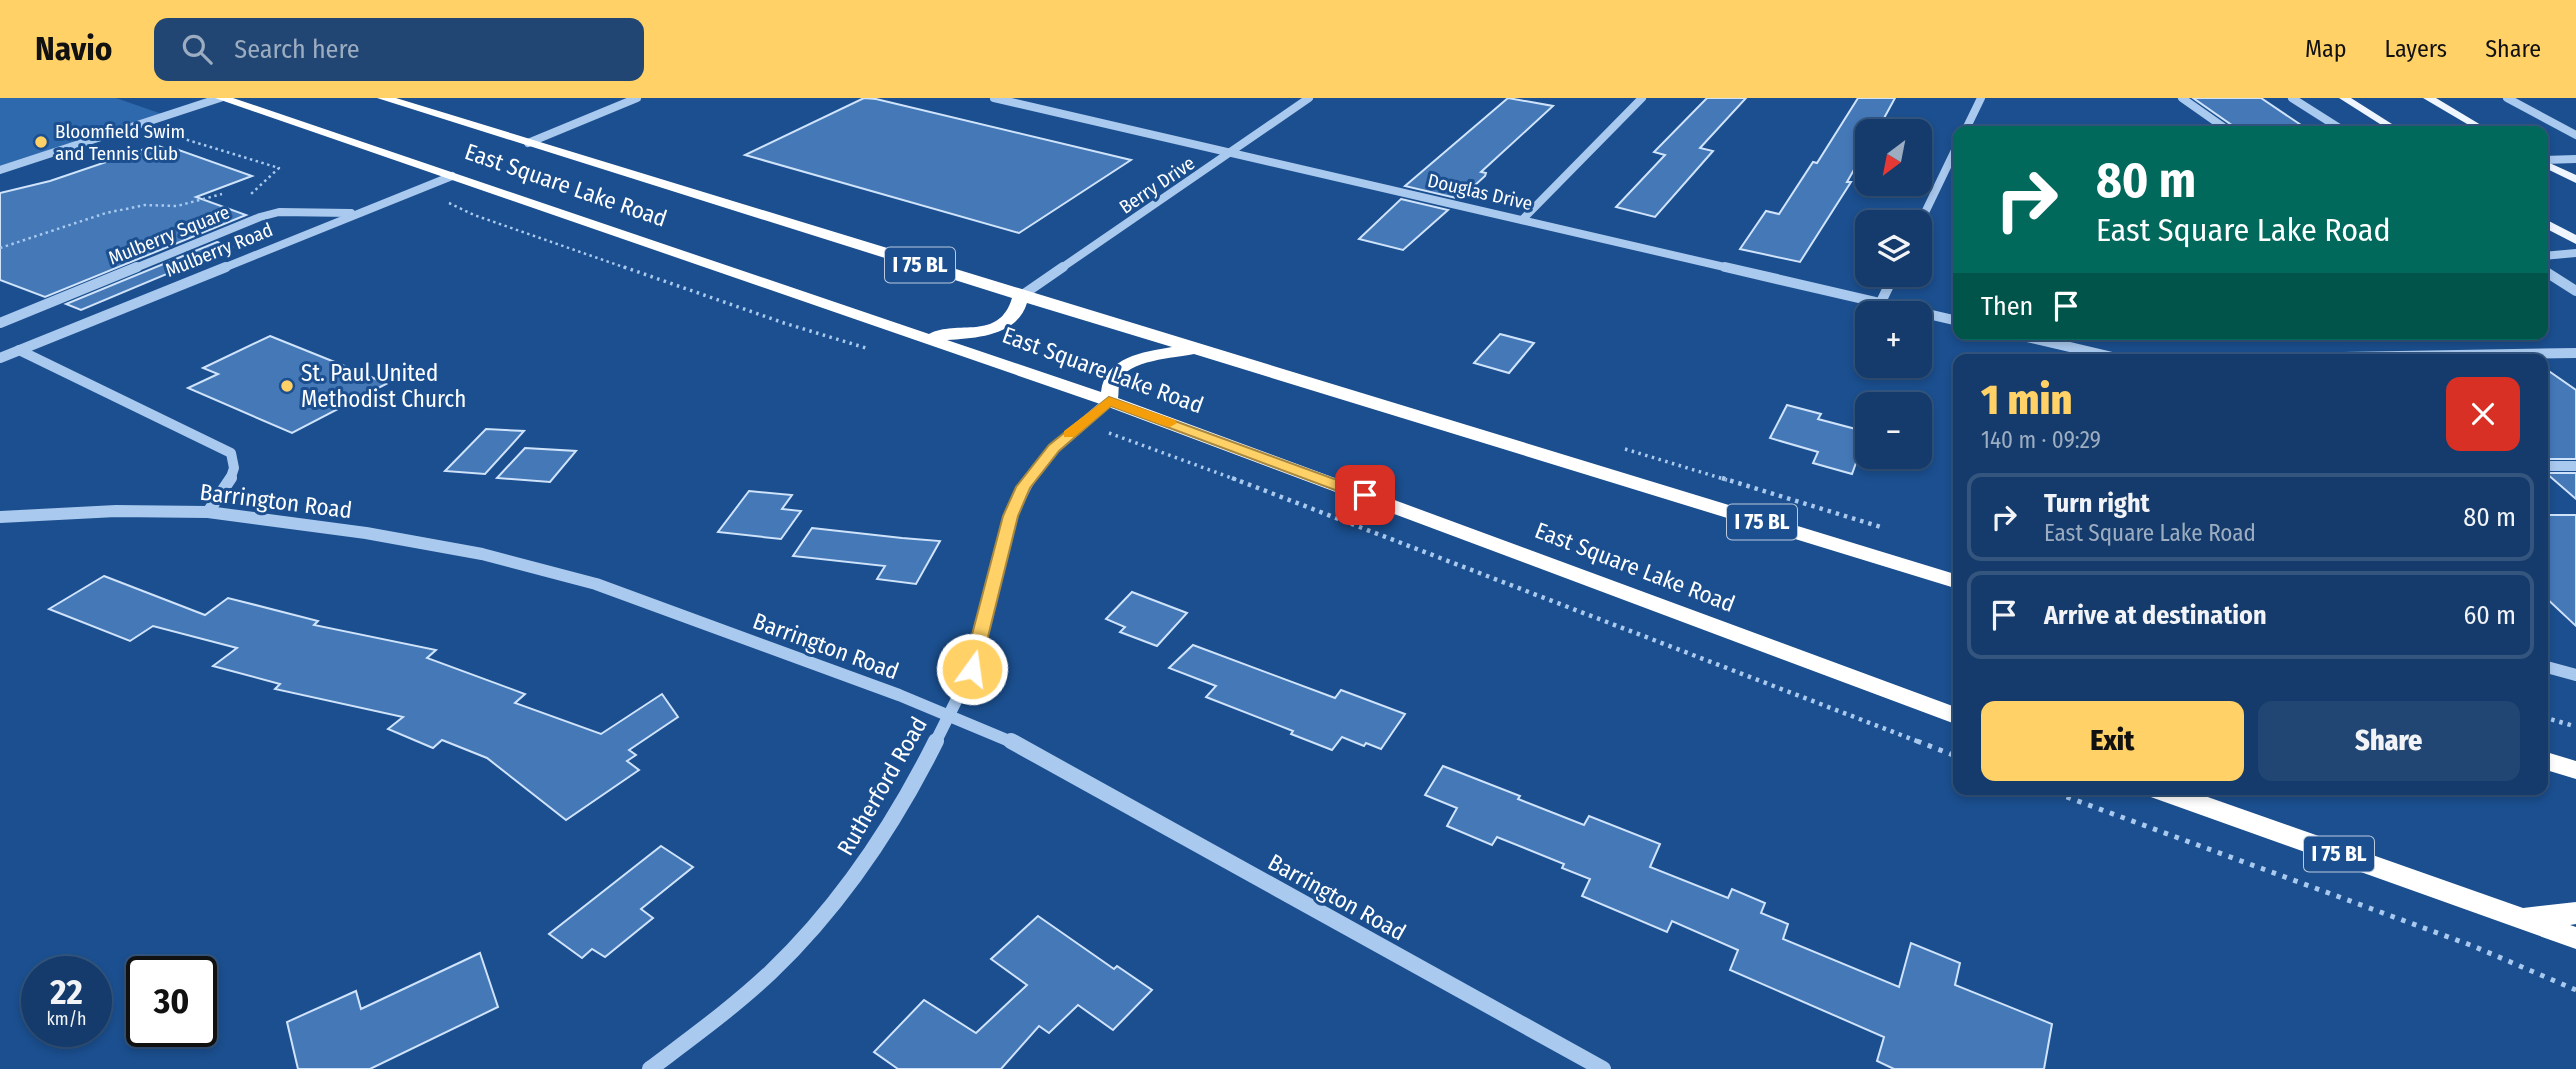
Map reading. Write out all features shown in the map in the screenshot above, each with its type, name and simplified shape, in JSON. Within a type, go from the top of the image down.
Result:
[{"type":"highway","name":"East Square Lake Road","points":[[220,98],[1109,401],[1953,715]]},
{"type":"highway","name":"East Square Lake Road","points":[[383,98],[1195,350],[1953,580]]},
{"type":"highway","points":[[927,337],[975,333],[1004,324],[1014,317],[1021,296]]},
{"type":"highway","points":[[1109,401],[1112,380],[1118,371],[1129,364],[1145,358],[1195,350]]},
{"type":"highway","points":[[2548,762],[2576,770]]},
{"type":"highway","name":"I 75 BL","points":[[2174,795],[2576,938]]},
{"type":"highway","points":[[2520,919],[2576,913]]},
{"type":"main road","points":[[2344,98],[2390,126]]},
{"type":"main road","points":[[2428,98],[2477,126]]},
{"type":"main road","points":[[2548,165],[2576,180]]},
{"type":"main road","points":[[2548,225],[2576,240]]},
{"type":"street","points":[[0,170],[220,98]]},
{"type":"street","points":[[528,144],[637,98]]},
{"type":"street","name":"Douglas Drive","points":[[994,98],[1871,301]]},
{"type":"street","name":"Berry Drive","points":[[1021,296],[1309,98]]},
{"type":"street","points":[[1522,220],[1642,98]]},
{"type":"street","points":[[1967,126],[1981,98]]},
{"type":"street","points":[[2182,98],[2222,126]]},
{"type":"street","points":[[2292,98],[2336,126]]},
{"type":"street","points":[[2507,98],[2576,135]]},
{"type":"street","points":[[1926,210],[1953,154]]},
{"type":"street","points":[[2548,162],[2576,159]]},
{"type":"street","name":"Mulberry Road","points":[[0,358],[452,176]]},
{"type":"street","name":"Mulberry Square","points":[[0,323],[260,217],[279,212],[359,213]]},
{"type":"street","points":[[2548,256],[2576,253]]},
{"type":"street","points":[[2548,273],[2576,290]]},
{"type":"street","name":"Douglas Drive","points":[[1932,315],[1953,320]]},
{"type":"street","points":[[2040,340],[2100,354]]},
{"type":"street","points":[[19,351],[231,453],[235,461],[234,470],[208,512]]},
{"type":"street","points":[[2517,354],[2576,353]]},
{"type":"street","name":"Rutherford Road","points":[[650,1069],[741,999],[827,913],[880,841],[972,669],[1010,516],[1023,487],[1054,448],[1109,401]]},
{"type":"street","points":[[2548,466],[2576,466]]},
{"type":"street","name":"Barrington Road","points":[[0,517],[116,511],[208,512],[444,546],[558,573],[673,612],[1004,737],[1603,1069]]},
{"type":"street","points":[[2548,667],[2576,675]]},
{"type":"path","points":[[179,137],[279,168],[242,202]]},
{"type":"path","points":[[0,248],[106,213],[145,205],[177,206],[222,194]]},
{"type":"path","points":[[446,201],[474,215],[784,323],[871,349]]},
{"type":"path","points":[[1109,433],[1349,522],[1953,755]]},
{"type":"path","points":[[2548,718],[2574,726]]},
{"type":"path","points":[[2062,795],[2473,946],[2576,990]]},
{"type":"shaded area","name":"Bloomfield Swim and Tennis Club","points":[[0,98],[116,98],[165,115],[0,169]]},
{"type":"building","points":[[864,98],[1131,160],[1019,233],[745,155]]},
{"type":"building","points":[[1508,98],[1553,106],[1481,172],[1486,173],[1485,176],[1460,199],[1405,186]]},
{"type":"building","points":[[1707,98],[1746,98],[1700,148],[1713,151],[1655,217],[1616,207],[1665,155],[1654,152]]},
{"type":"building","points":[[1858,98],[1895,98],[1884,119],[1855,119],[1855,168],[1847,182],[1851,182],[1800,262],[1740,249],[1766,211],[1779,214],[1813,162],[1817,163]]},
{"type":"building","points":[[2193,98],[2261,98],[2303,126],[2233,126]]},
{"type":"building","points":[[156,145],[171,151],[176,149],[252,176],[196,197],[246,215],[45,297],[0,280],[0,193],[50,181]]},
{"type":"building","points":[[1401,199],[1448,210],[1403,250],[1359,239]]},
{"type":"building","points":[[217,242],[231,247],[81,310],[66,304]]},
{"type":"building","points":[[1500,334],[1534,343],[1509,373],[1474,363]]},
{"type":"building","name":"St. Paul United Methodist Church","points":[[270,336],[386,384],[292,433],[188,388],[218,374],[203,368]]},
{"type":"building","points":[[2548,370],[2576,390],[2576,459],[2548,459]]},
{"type":"building","points":[[1787,405],[1821,414],[1818,419],[1855,429],[1855,466],[1852,474],[1813,463],[1818,452],[1770,438]]},
{"type":"building","points":[[486,429],[524,431],[485,474],[445,471]]},
{"type":"building","points":[[525,448],[576,451],[550,482],[497,478]]},
{"type":"building","points":[[2548,473],[2576,473],[2576,499],[2548,475]]},
{"type":"building","points":[[749,491],[792,495],[782,509],[801,511],[781,539],[718,532]]},
{"type":"building","points":[[2548,515],[2576,515],[2576,626],[2548,600]]},
{"type":"building","points":[[812,528],[940,541],[916,584],[877,579],[885,566],[793,556]]},
{"type":"building","points":[[104,576],[205,615],[228,598],[318,621],[314,625],[436,650],[427,658],[525,694],[515,703],[601,734],[662,694],[678,717],[629,750],[636,755],[627,761],[639,770],[566,820],[487,758],[442,740],[433,748],[388,729],[403,717],[275,689],[280,684],[213,666],[237,648],[153,626],[130,641],[49,609]]},
{"type":"building","points":[[1132,592],[1187,613],[1157,646],[1120,632],[1125,627],[1106,619]]},
{"type":"building","points":[[1193,645],[1335,698],[1341,690],[1405,714],[1381,749],[1366,743],[1364,746],[1342,737],[1332,750],[1291,734],[1293,731],[1206,697],[1216,686],[1169,668]]},
{"type":"building","points":[[1443,766],[1584,825],[1589,816],[1660,844],[1650,867],[1728,898],[1732,889],[1765,903],[1761,913],[1788,924],[1783,939],[1899,987],[1911,943],[1960,963],[1955,985],[2052,1024],[2044,1069],[1894,1069],[1877,1061],[1884,1037],[1730,970],[1738,950],[1672,921],[1667,932],[1582,896],[1590,879],[1562,868],[1564,864],[1497,837],[1492,845],[1447,826],[1457,808],[1425,795]]},
{"type":"building","points":[[661,846],[693,867],[641,909],[653,918],[605,957],[592,949],[582,958],[549,934]]},
{"type":"building","points":[[1038,916],[1114,969],[1117,966],[1152,990],[1113,1030],[1078,1005],[1049,1033],[1039,1026],[1001,1069],[898,1069],[874,1052],[924,1000],[976,1033],[1027,985],[991,959]]},
{"type":"building","points":[[480,953],[498,1007],[370,1069],[298,1069],[287,1022],[356,991],[361,1009]]},
{"type":"slow traffic","points":[[1069,434],[1109,401],[1170,423]]},
{"type":"place","name":"Bloomfield Swim and Tennis Club","points":[[41,142]]},
{"type":"place","name":"St. Paul United Methodist Church","points":[[287,386]]},
{"type":"route","points":[[972,669],[1010,516],[1023,487],[1042,460],[1066,436],[1109,401],[1365,495]]}]
